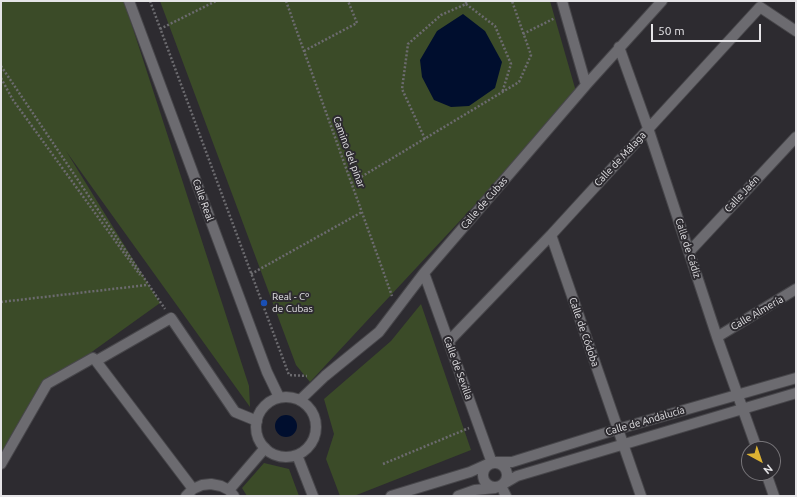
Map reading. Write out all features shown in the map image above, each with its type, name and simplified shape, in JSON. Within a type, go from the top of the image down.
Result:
[{"type":"street","name":"Calle Real","points":[[129,1],[267,372],[278,397]]},
{"type":"street","points":[[562,1],[586,85]]},
{"type":"street","name":"Calle de Cubas","points":[[300,400],[325,376],[379,332],[424,273],[619,47],[662,1]]},
{"type":"street","name":"Calle de Málaga","points":[[449,341],[551,235],[760,7],[796,31]]},
{"type":"street","name":"Calle de Cádiz","points":[[619,47],[648,128],[717,337],[754,441]]},
{"type":"street","name":"Calle Jaén","points":[[689,252],[796,137]]},
{"type":"street","name":"Calle de Códoba","points":[[551,235],[641,496]]},
{"type":"street","name":"Calle de Sevilla","points":[[424,273],[492,463]]},
{"type":"street","name":"Calle Almería","points":[[717,337],[796,289]]},
{"type":"street","points":[[96,361],[171,318],[235,412],[257,421]]},
{"type":"street","points":[[1,464],[47,384],[93,358],[190,493],[202,485],[211,484],[221,486],[232,493],[265,448]]},
{"type":"street","name":"Calle de Andalucía","points":[[391,496],[470,472],[492,463],[512,462],[618,429],[796,378]]},
{"type":"street","name":"Calle de Andalucía","points":[[458,496],[475,490],[501,485],[518,476],[796,393]]},
{"type":"street","points":[[286,396],[300,400],[308,405],[313,412],[317,428],[315,437],[304,451],[297,455],[290,457],[276,455],[265,448],[259,440],[256,431],[260,413],[264,406],[278,397],[286,396]]},
{"type":"street","points":[[297,455],[312,496]]},
{"type":"street","points":[[492,463],[499,463],[508,473],[501,485],[487,484],[484,480],[483,471],[492,463]]},
{"type":"street","points":[[769,481],[774,496]]},
{"type":"street","points":[[501,485],[506,496]]},
{"type":"path","points":[[150,1],[289,375],[325,376]]},
{"type":"path","points":[[160,29],[216,1]]},
{"type":"path","name":"Camino del pinar","points":[[286,1],[396,309]]},
{"type":"path","points":[[304,51],[357,24],[348,1]]},
{"type":"path","points":[[351,183],[519,82],[531,55],[512,1]]},
{"type":"path","points":[[425,139],[402,89],[408,44],[441,15],[466,2],[495,26],[511,64],[502,93]]},
{"type":"path","points":[[523,34],[565,13]]},
{"type":"path","points":[[1,66],[171,318]]},
{"type":"path","points":[[1,78],[13,100],[171,318]]},
{"type":"path","points":[[251,274],[362,212]]},
{"type":"path","points":[[1,302],[147,285]]},
{"type":"path","points":[[383,464],[478,424]]},
{"type":"green space","points":[[1,1],[124,1],[249,386],[250,407],[66,151],[160,303],[47,384],[1,456]]},
{"type":"green space","points":[[160,1],[550,1],[577,95],[310,382],[296,365]]},
{"type":"green space","points":[[421,304],[471,450],[354,496],[340,496],[326,459],[334,434],[324,399],[391,341]]},
{"type":"green space","points":[[264,463],[289,469],[299,496],[247,496],[242,488]]},
{"type":"water","points":[[463,14],[485,31],[502,62],[495,88],[469,106],[451,107],[434,100],[422,77],[420,60],[437,31]]},
{"type":"water","points":[[286,415],[290,416],[296,422],[296,430],[290,436],[286,437],[282,436],[276,430],[275,426],[276,422],[282,416]]},
{"type":"place","name":"Real - Cº de Cubas","points":[[264,303]]}]
